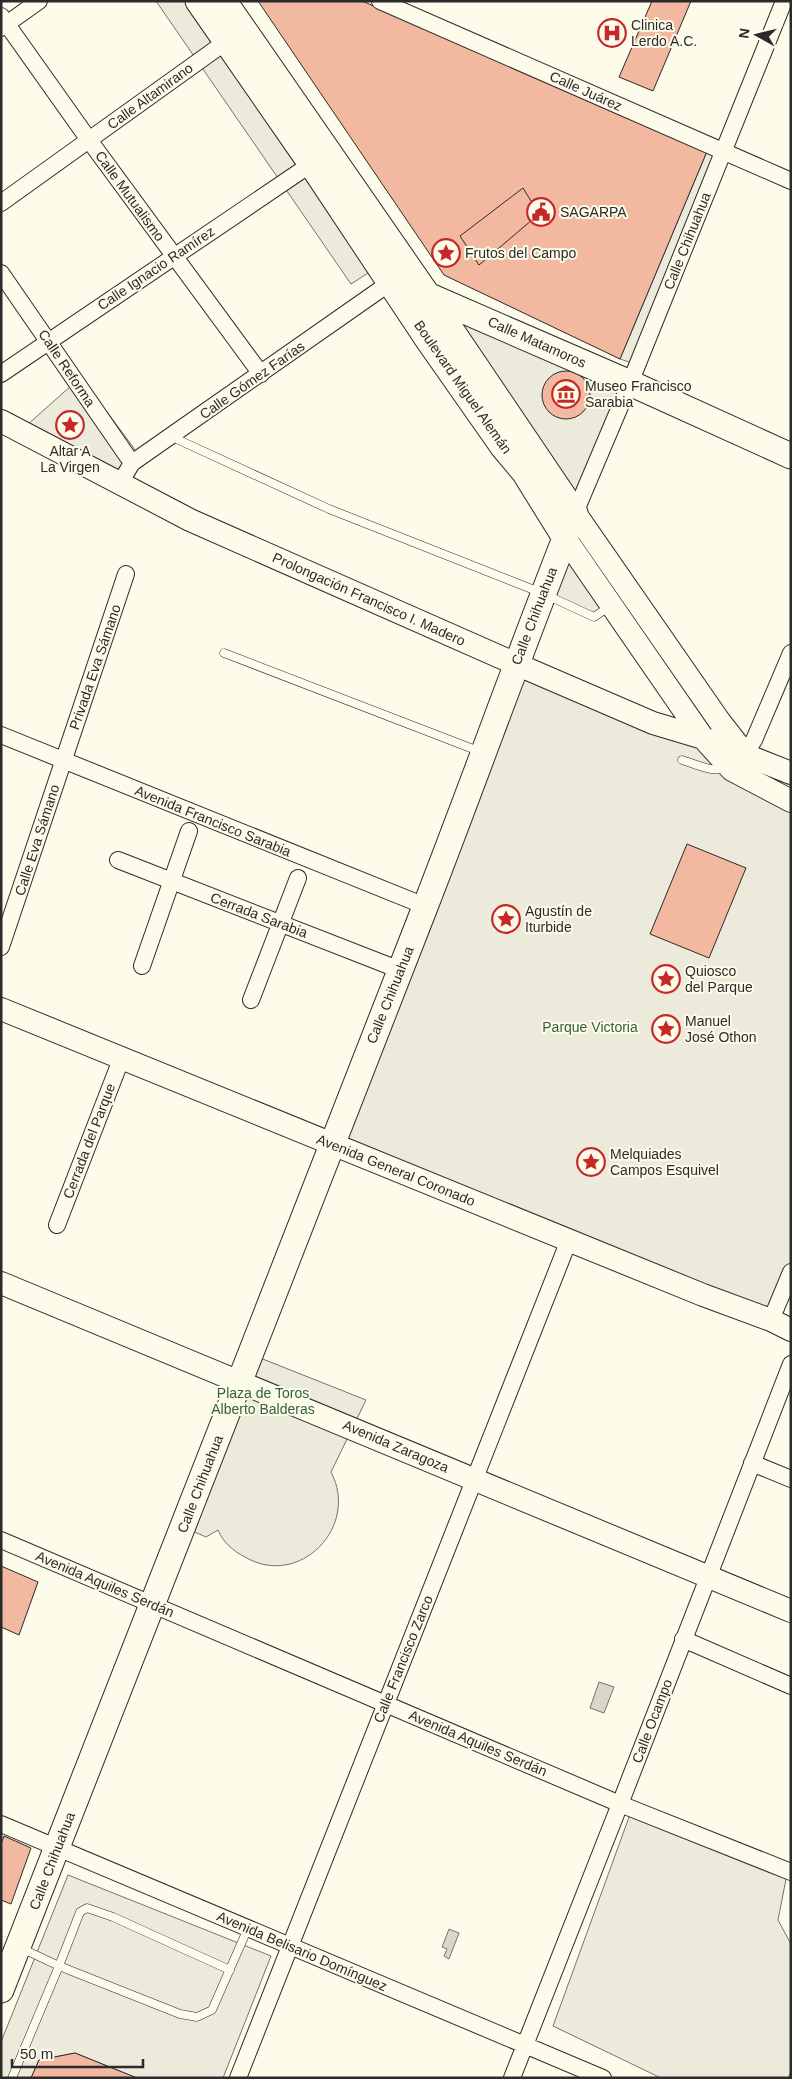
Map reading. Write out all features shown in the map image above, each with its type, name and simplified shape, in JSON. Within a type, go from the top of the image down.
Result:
[{"type":"main road","name":"Boulevard Miguel Alemán","points":[[198,1],[482,416],[524,472],[565,538]]},
{"type":"main road","name":"Boulevard Miguel Alemán","points":[[224,1],[427,294],[575,513]]},
{"type":"main road","name":"Calle Matamoros","points":[[391,282],[412,292],[427,294],[791,456]]},
{"type":"main road","points":[[524,472],[528,489],[549,529],[550,541],[545,588]]},
{"type":"main road","name":"Calle Chihuahua","points":[[1,1990],[241,1381],[575,513]]},
{"type":"street","points":[[3,22],[39,1]]},
{"type":"street","name":"Calle Juárez","points":[[380,1],[791,181]]},
{"type":"street","name":"Calle Chihuahua","points":[[575,513],[630,383],[784,1]]},
{"type":"street","name":"Calle Mutualismo","points":[[3,22],[261,374]]},
{"type":"street","name":"Calle Altamirano","points":[[1,203],[227,41]]},
{"type":"street","name":"Calle Ignacio Ramírez","points":[[1,374],[311,164]]},
{"type":"street","name":"Calle Reforma","points":[[1,272],[132,463]]},
{"type":"street","name":"Calle Gómez Farías","points":[[120,483],[132,463],[391,282]]},
{"type":"street","name":"Prolongación Francisco I. Madero","points":[[1,421],[199,524],[653,723],[703,738]]},
{"type":"street","name":"Boulevard Miguel Alemán","points":[[575,513],[720,722],[739,762]]},
{"type":"street","name":"Boulevard Miguel Alemán","points":[[565,538],[703,738],[739,762]]},
{"type":"street","name":"Privada Eva Sámano","points":[[63,760],[126,574]]},
{"type":"street","points":[[739,762],[754,740],[791,653]]},
{"type":"street","name":"Avenida Francisco Sarabia","points":[[1,735],[425,906]]},
{"type":"street","name":"Calle Eva Sámano","points":[[1,947],[63,760]]},
{"type":"street","points":[[739,762],[791,773]]},
{"type":"street","points":[[739,762],[791,801]]},
{"type":"street","points":[[142,966],[189,831]]},
{"type":"street","name":"Cerrada Sarabia","points":[[118,860],[400,970]]},
{"type":"street","points":[[251,1000],[298,878]]},
{"type":"street","name":"Avenida General Coronado","points":[[1,1009],[781,1325]]},
{"type":"street","name":"Cerrada del Parque","points":[[57,1226],[122,1057]]},
{"type":"street","name":"Calle Francisco Zarco","points":[[238,2078],[569,1240]]},
{"type":"street","points":[[781,1325],[791,1272]]},
{"type":"street","name":"Avenida Zaragoza","points":[[1,1283],[241,1381],[791,1611]]},
{"type":"street","name":"Calle Ocampo","points":[[512,2078],[791,1364]]},
{"type":"street","points":[[752,1463],[791,1479]]},
{"type":"street","name":"Avenida Aquiles Serdán","points":[[1,1540],[620,1804],[791,1872]]},
{"type":"street","points":[[683,1639],[791,1686]]},
{"type":"street","name":"Avenida Belisario Domínguez","points":[[1,1824],[603,2078]]},
{"type":"lane","points":[[170,436],[329,509],[545,588],[594,617],[611,605]]},
{"type":"lane","points":[[224,653],[483,753]]},
{"type":"lane","points":[[682,760],[722,770],[739,762]]},
{"type":"lane","points":[[12,2078],[80,1912],[87,1908],[113,1917],[230,1970]]},
{"type":"lane","points":[[19,1946],[59,1966],[180,2014],[196,2017],[212,2010],[248,1928]]},
{"type":"green space","points":[[156,1],[196,1],[379,266],[351,284]]},
{"type":"green space","points":[[708,149],[722,151],[635,364],[620,359]]},
{"type":"green space","points":[[427,294],[627,385],[576,509]]},
{"type":"green space","points":[[81,377],[139,455],[119,486],[18,433]]},
{"type":"green space","points":[[570,538],[614,600],[593,613],[547,592]]},
{"type":"green space","name":"Parque Victoria","points":[[520,657],[791,794],[791,1271],[772,1317],[330,1139]]},
{"type":"green space","name":"Plaza de Toros Alberto Balderas","points":[[240,1350],[366,1400],[331,1472],[338,1493],[337,1513],[331,1532],[319,1547],[304,1559],[285,1565],[265,1565],[245,1557],[229,1546],[218,1530],[206,1537],[174,1523]]},
{"type":"green space","points":[[632,1809],[787,1874],[778,1920],[791,1944],[791,2071],[788,2078],[661,2078],[553,2026]]},
{"type":"shaded area","points":[[599,1682],[614,1687],[604,1713],[590,1708]]},
{"type":"shaded area","points":[[68,1875],[271,1956],[223,2078],[137,2078],[75,2053],[39,2060],[31,2078],[1,2078],[1,2042]]},
{"type":"shaded area","points":[[449,1929],[459,1933],[449,1959],[444,1956],[447,1949],[442,1947]]},
{"type":"building","name":"SAGARPA","points":[[258,1],[362,1],[708,149],[620,359],[444,275]]},
{"type":"building","points":[[652,1],[691,1],[653,91],[619,77]]},
{"type":"building","points":[[523,188],[539,214],[479,265],[460,236]]},
{"type":"building","name":"Museo Francisco Sarabia","points":[[561,371],[571,371],[583,378],[590,390],[590,400],[583,412],[571,419],[561,419],[553,415],[546,408],[542,400],[542,390],[546,382],[553,375]]},
{"type":"building","points":[[687,844],[746,868],[709,958],[650,934]]},
{"type":"building","points":[[1,1566],[38,1582],[19,1635],[1,1627]]},
{"type":"building","points":[[4,1836],[31,1848],[11,1904],[1,1900],[1,1844]]},
{"type":"building","points":[[75,2053],[137,2078],[31,2078],[39,2060]]},
{"type":"place","name":"Clinica Lerdo A.C.","points":[[612,33]]},
{"type":"place","name":"SAGARPA","points":[[541,212]]},
{"type":"place","name":"Frutos del Campo","points":[[446,253]]},
{"type":"place","name":"Museo Francisco Sarabia","points":[[566,394]]},
{"type":"place","name":"Altar A La Virgen","points":[[70,425]]},
{"type":"place","name":"Agustín de Iturbide","points":[[506,919]]},
{"type":"place","name":"Quiosco del Parque","points":[[666,979]]},
{"type":"place","name":"Manuel José Othon","points":[[666,1029]]},
{"type":"place","name":"Melquiades Campos Esquivel","points":[[591,1162]]}]
